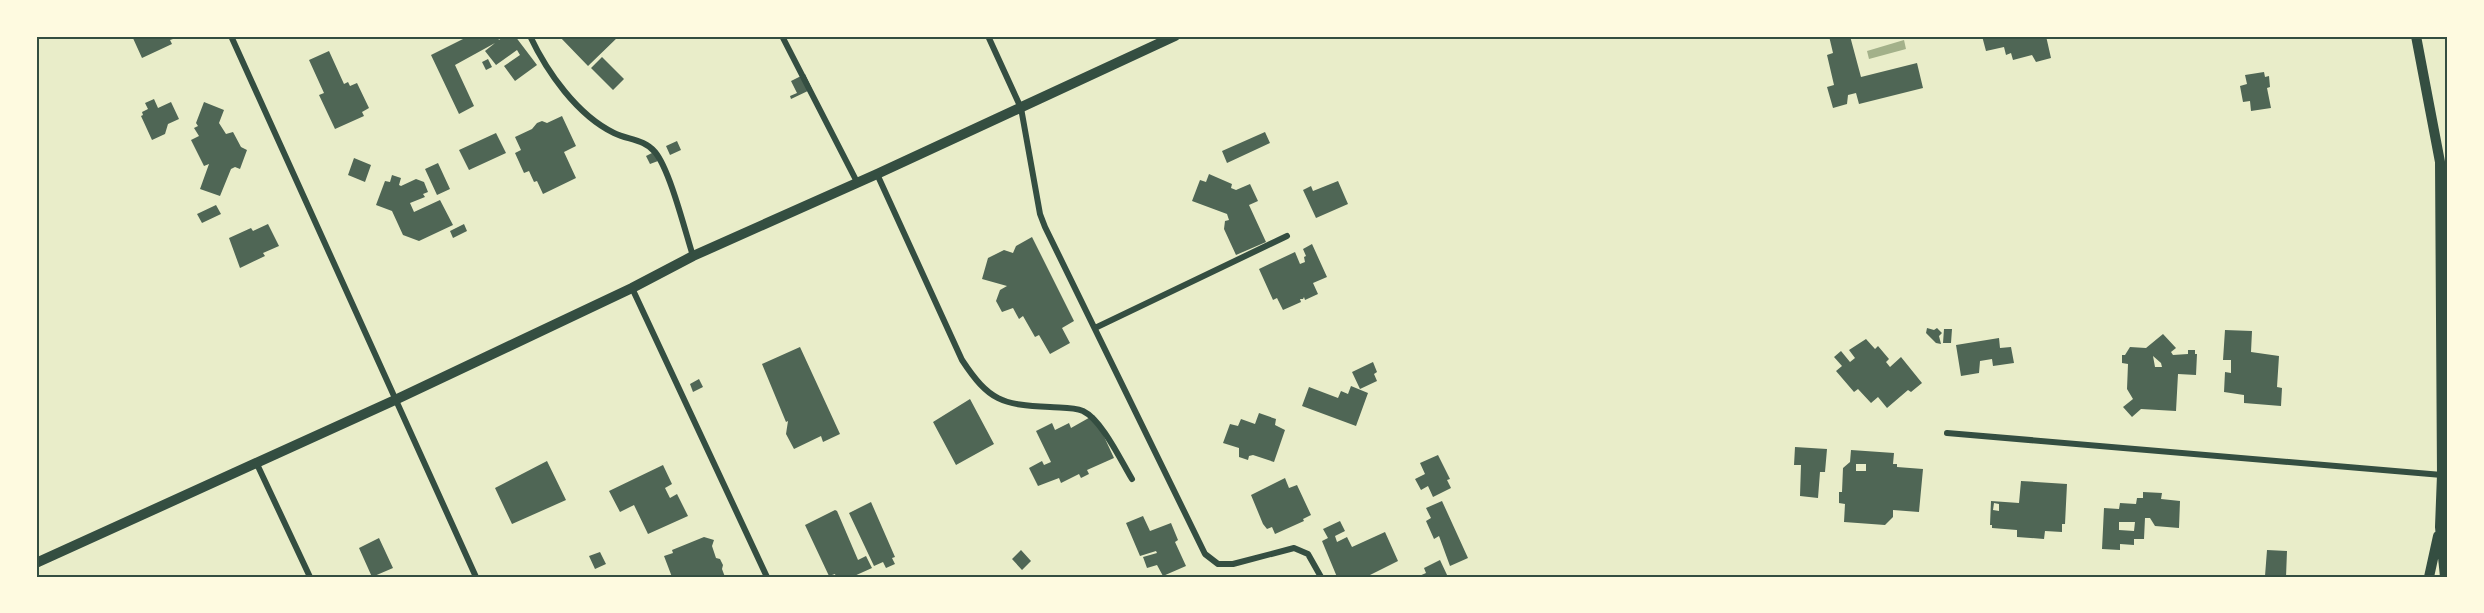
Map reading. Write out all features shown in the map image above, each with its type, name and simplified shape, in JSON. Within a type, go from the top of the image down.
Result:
[{"type":"street","points":[[231,36],[476,577]]},
{"type":"street","points":[[530,36],[558,81],[590,117],[614,133],[644,143],[653,150],[664,169],[693,256]]},
{"type":"street","points":[[782,36],[857,182]]},
{"type":"street","points":[[988,36],[1021,108],[1040,214],[1205,554],[1218,564],[1233,564],[1294,548],[1308,554],[1321,577]]},
{"type":"street","points":[[36,563],[395,399],[632,288],[693,256],[877,174],[1175,36]]},
{"type":"street","points":[[2416,36],[2440,162],[2442,476],[2440,527],[2445,577]]},
{"type":"street","points":[[877,174],[962,360],[976,382],[1002,401],[1022,406],[1083,411],[1095,421],[1132,479]]},
{"type":"street","points":[[1095,328],[1287,236]]},
{"type":"street","points":[[632,288],[767,577]]},
{"type":"street","points":[[1947,433],[2442,476]]},
{"type":"street","points":[[256,462],[310,577]]},
{"type":"street","points":[[2429,577],[2440,527]]},
{"type":"path","points":[[2447,36],[2448,43]]},
{"type":"shaded area","points":[[1904,40],[1906,49],[1869,59],[1867,51]]},
{"type":"building","points":[[132,36],[175,36],[176,38],[170,40],[172,44],[142,58]]},
{"type":"building","points":[[469,36],[497,36],[499,40],[504,36],[515,36],[537,65],[515,81],[504,66],[520,55],[517,50],[496,65],[485,51],[495,43],[455,65],[474,106],[459,114],[431,55]]},
{"type":"building","points":[[559,36],[619,36],[588,66]]},
{"type":"building","points":[[1829,36],[1850,36],[1861,77],[1917,63],[1923,88],[1859,104],[1856,93],[1848,95],[1847,104],[1833,108],[1827,87],[1834,85],[1827,55],[1833,53]]},
{"type":"building","points":[[1982,36],[2046,36],[2051,58],[2036,62],[2032,55],[2013,60],[2011,53],[2006,55],[2004,47],[1986,51]]},
{"type":"building","points":[[329,51],[344,84],[348,82],[350,86],[357,83],[369,108],[362,112],[364,116],[335,129],[319,95],[324,93],[309,60]]},
{"type":"building","points":[[602,57],[624,79],[613,90],[591,68]]},
{"type":"building","points":[[488,59],[492,67],[486,70],[482,62]]},
{"type":"building","points":[[2264,72],[2265,77],[2269,76],[2270,87],[2267,88],[2271,108],[2251,111],[2250,101],[2243,102],[2240,86],[2247,84],[2245,75]]},
{"type":"building","points":[[805,74],[812,89],[791,99],[790,96],[797,93],[791,81]]},
{"type":"building","points":[[154,99],[158,108],[171,102],[179,119],[168,124],[165,134],[152,140],[141,116],[142,112],[148,109],[145,103]]},
{"type":"building","points":[[204,102],[224,110],[219,123],[226,134],[233,132],[241,147],[247,150],[240,169],[235,167],[231,169],[220,196],[200,189],[209,164],[204,166],[191,140],[199,136],[194,128],[198,126],[196,123]]},
{"type":"building","points":[[562,116],[576,146],[564,152],[576,178],[543,194],[529,171],[524,173],[515,153],[521,150],[515,137],[532,129],[537,123],[542,121],[547,123]]},
{"type":"building","points":[[1265,132],[1270,143],[1227,163],[1222,151]]},
{"type":"building","points":[[496,133],[506,153],[469,170],[459,150]]},
{"type":"building","points":[[677,141],[681,150],[670,155],[666,146]]},
{"type":"building","points":[[654,152],[658,161],[650,164],[646,156]]},
{"type":"building","points":[[354,158],[371,165],[365,182],[348,175]]},
{"type":"building","points":[[438,163],[450,189],[437,195],[425,169]]},
{"type":"building","points":[[1209,174],[1232,184],[1231,188],[1236,190],[1250,184],[1258,201],[1249,205],[1266,242],[1236,255],[1224,229],[1225,221],[1229,220],[1227,214],[1192,201],[1200,180],[1206,182]]},
{"type":"building","points":[[392,175],[401,178],[399,185],[401,186],[416,179],[424,182],[428,192],[423,194],[425,197],[410,203],[414,212],[440,200],[453,225],[419,241],[403,235],[392,211],[376,205],[385,181],[390,182]]},
{"type":"building","points":[[1338,181],[1348,204],[1316,218],[1303,190],[1311,186],[1313,191]]},
{"type":"building","points":[[216,205],[221,214],[202,223],[197,214]]},
{"type":"building","points":[[268,224],[279,246],[263,253],[265,256],[240,268],[229,238],[251,228],[253,231]]},
{"type":"building","points":[[464,224],[467,231],[453,238],[450,231]]},
{"type":"building","points":[[1032,237],[1074,321],[1062,328],[1070,343],[1050,354],[1039,335],[1035,337],[1023,316],[1019,319],[1013,308],[1002,312],[996,301],[1000,290],[1007,286],[982,279],[988,258],[1004,250],[1013,253],[1016,246]]},
{"type":"building","points":[[1312,244],[1327,277],[1313,283],[1318,294],[1305,300],[1304,297],[1300,299],[1301,302],[1283,310],[1277,298],[1273,300],[1259,269],[1295,252],[1300,264],[1305,262],[1304,257],[1306,256],[1303,249]]},
{"type":"building","points":[[1927,328],[1934,330],[1937,328],[1942,333],[1939,336],[1941,344],[1936,343],[1926,333]]},
{"type":"building","points":[[1944,329],[1952,329],[1951,343],[1943,343]]},
{"type":"building","points":[[2225,330],[2252,331],[2251,352],[2279,356],[2277,387],[2282,388],[2281,406],[2244,403],[2244,395],[2224,392],[2225,372],[2231,373],[2231,360],[2223,360]]},
{"type":"building","points":[[2163,334],[2176,348],[2171,352],[2173,355],[2188,354],[2188,350],[2195,350],[2197,354],[2196,375],[2178,374],[2176,411],[2141,409],[2132,417],[2123,407],[2133,399],[2127,389],[2128,364],[2122,363],[2122,355],[2125,355],[2130,347],[2146,348]],"holes":[[[2153,356],[2162,367],[2155,367]]]},
{"type":"building","points":[[1999,338],[2000,348],[2011,347],[2014,363],[1993,366],[1992,359],[1980,361],[1979,373],[1961,376],[1956,345]]},
{"type":"building","points":[[1866,339],[1875,349],[1878,346],[1889,359],[1886,362],[1890,367],[1901,357],[1922,383],[1911,392],[1908,390],[1887,408],[1878,397],[1871,403],[1858,389],[1854,392],[1836,371],[1842,366],[1834,357],[1841,351],[1850,362],[1855,358],[1849,350]]},
{"type":"building","points":[[800,347],[840,434],[823,442],[821,436],[794,449],[786,434],[788,421],[786,422],[762,364]]},
{"type":"building","points":[[1373,362],[1377,372],[1374,374],[1377,381],[1360,389],[1352,372]]},
{"type":"building","points":[[699,379],[703,387],[693,392],[690,384]]},
{"type":"building","points":[[1351,386],[1368,393],[1356,426],[1302,406],[1309,387],[1338,398],[1341,391],[1348,394]]},
{"type":"building","points":[[970,399],[994,444],[956,465],[933,422]]},
{"type":"building","points":[[1259,413],[1276,419],[1275,425],[1285,430],[1274,462],[1253,455],[1249,456],[1248,460],[1239,457],[1239,448],[1223,443],[1230,424],[1238,426],[1241,419],[1255,424]]},
{"type":"building","points":[[1094,415],[1114,458],[1087,470],[1089,474],[1081,478],[1079,474],[1061,483],[1059,478],[1038,486],[1029,468],[1042,461],[1044,465],[1051,462],[1036,431],[1052,423],[1055,430],[1069,423],[1071,428]]},
{"type":"building","points":[[1795,447],[1827,449],[1825,472],[1820,472],[1818,498],[1800,496],[1801,465],[1794,465]]},
{"type":"building","points":[[1851,450],[1894,453],[1893,464],[1897,464],[1897,467],[1923,469],[1919,512],[1893,510],[1893,517],[1885,525],[1844,522],[1845,504],[1839,503],[1839,492],[1842,492],[1843,468],[1850,462]],"holes":[[[1856,464],[1866,464],[1866,471],[1856,471]]]},
{"type":"building","points":[[1438,455],[1450,479],[1447,480],[1451,488],[1433,497],[1428,486],[1421,490],[1415,479],[1425,474],[1420,463]]},
{"type":"building","points":[[547,461],[566,500],[512,524],[495,488]]},
{"type":"building","points":[[663,465],[672,484],[665,488],[670,498],[677,494],[688,516],[648,534],[634,505],[620,512],[609,491]]},
{"type":"building","points":[[1285,478],[1289,488],[1297,485],[1311,515],[1303,519],[1304,521],[1275,534],[1272,527],[1267,529],[1263,524],[1251,495]]},
{"type":"building","points":[[2021,481],[2067,484],[2065,524],[2062,524],[2062,532],[2045,531],[2044,539],[2017,537],[2017,530],[1992,528],[1990,525],[1991,501],[2019,503]],"holes":[[[1994,503],[1999,504],[1999,511],[1993,510]]]},
{"type":"building","points":[[2143,492],[2162,493],[2161,499],[2180,501],[2179,528],[2155,526],[2150,518],[2145,518],[2144,539],[2134,539],[2134,545],[2120,544],[2120,550],[2102,549],[2104,508],[2119,509],[2120,503],[2136,504],[2137,498],[2143,498]],"holes":[[[2119,522],[2135,522],[2134,531],[2119,530]]]},
{"type":"building","points":[[1442,501],[1468,558],[1450,566],[1439,536],[1434,539],[1426,521],[1431,518],[1426,508]]},
{"type":"building","points":[[871,502],[895,557],[892,558],[895,564],[886,568],[883,562],[874,566],[849,513]]},
{"type":"building","points":[[835,510],[858,560],[866,556],[872,568],[852,577],[836,577],[835,574],[829,576],[805,525]]},
{"type":"building","points":[[1143,516],[1150,531],[1171,523],[1178,540],[1175,542],[1186,566],[1163,576],[1157,565],[1147,568],[1143,557],[1157,553],[1156,551],[1140,556],[1126,523]]},
{"type":"building","points":[[1340,521],[1345,531],[1335,536],[1337,542],[1347,537],[1352,547],[1385,532],[1398,561],[1370,575],[1371,577],[1337,577],[1322,541],[1328,538],[1323,529]]},
{"type":"building","points":[[704,537],[714,540],[712,546],[716,558],[720,559],[723,565],[725,577],[672,577],[664,556],[673,553],[672,550]]},
{"type":"building","points":[[379,538],[393,568],[372,577],[359,548]]},
{"type":"building","points":[[1021,550],[1031,561],[1022,570],[1012,559]]},
{"type":"building","points":[[2267,550],[2287,551],[2286,577],[2265,576]]},
{"type":"building","points":[[600,552],[606,564],[595,569],[589,556]]},
{"type":"building","points":[[1440,560],[1448,577],[1417,577],[1426,573],[1424,568]]}]
